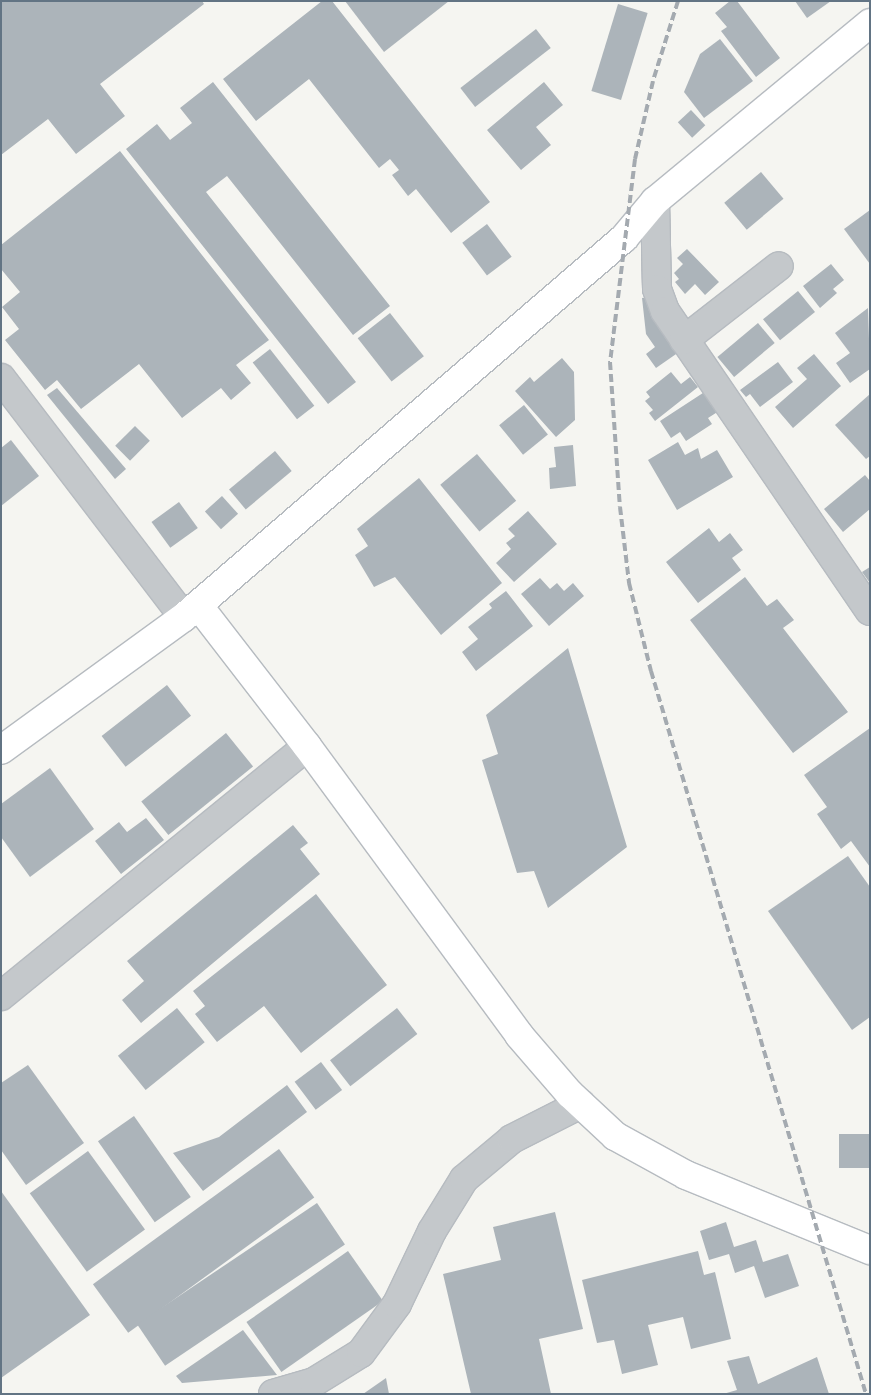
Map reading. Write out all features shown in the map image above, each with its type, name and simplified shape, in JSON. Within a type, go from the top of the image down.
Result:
[{"type":"street","points":[[1,750],[191,611],[624,238],[655,201],[870,23]]},
{"type":"street","points":[[655,201],[657,289],[665,311],[870,611]]},
{"type":"street","points":[[684,340],[779,266]]},
{"type":"street","points":[[2,379],[191,611],[307,746],[519,1035],[581,1104],[615,1136],[686,1175],[870,1250]]},
{"type":"street","points":[[1,996],[307,746]]},
{"type":"street","points":[[273,1394],[314,1382],[361,1353],[397,1304],[432,1231],[464,1179],[512,1139],[581,1104]]},
{"type":"building","points":[[1,1],[202,1],[204,4],[100,84],[125,116],[76,154],[48,119],[1,155]]},
{"type":"building","points":[[322,1],[332,1],[490,202],[451,233],[416,189],[408,196],[392,175],[399,170],[390,159],[379,168],[309,79],[256,121],[223,79]]},
{"type":"building","points":[[345,1],[449,1],[384,52]]},
{"type":"building","points":[[730,1],[737,1],[780,58],[756,77],[721,31],[727,27],[715,13]]},
{"type":"building","points":[[795,1],[831,1],[807,18]]},
{"type":"building","points":[[618,4],[648,13],[621,100],[591,91]]},
{"type":"building","points":[[536,29],[551,48],[475,107],[460,88]]},
{"type":"building","points":[[720,39],[753,81],[704,118],[684,92],[700,54]]},
{"type":"building","points":[[213,82],[390,306],[353,335],[227,176],[206,192],[356,382],[328,404],[126,149],[157,124],[170,140],[192,123],[180,108]]},
{"type":"building","points":[[544,82],[563,105],[536,127],[551,145],[521,170],[487,130]]},
{"type":"building","points":[[691,110],[705,125],[692,138],[678,122]]},
{"type":"building","points":[[120,151],[269,340],[236,365],[251,383],[231,400],[221,388],[182,418],[139,364],[81,409],[57,380],[45,390],[5,340],[19,329],[2,307],[20,292],[1,269],[1,245]]},
{"type":"building","points":[[761,172],[783,199],[747,230],[724,203]]},
{"type":"building","points":[[870,210],[870,264],[844,229]]},
{"type":"building","points":[[487,224],[512,257],[487,275],[462,243]]},
{"type":"building","points":[[687,249],[719,282],[705,295],[695,284],[685,294],[675,282],[679,279],[674,273],[683,264],[677,258]]},
{"type":"building","points":[[831,264],[844,280],[833,289],[837,293],[820,308],[803,286]]},
{"type":"building","points":[[798,291],[815,312],[780,340],[763,319]]},
{"type":"building","points":[[652,296],[679,352],[656,368],[646,354],[655,347],[646,334],[642,298]]},
{"type":"building","points":[[868,308],[870,369],[850,383],[836,363],[850,353],[835,333]]},
{"type":"building","points":[[390,313],[424,356],[392,382],[358,338]]},
{"type":"building","points":[[758,323],[775,343],[734,377],[717,357]]},
{"type":"building","points":[[270,349],[314,406],[297,419],[253,363]]},
{"type":"building","points":[[814,354],[841,386],[793,428],[775,407],[807,379],[797,368]]},
{"type":"building","points":[[562,358],[574,372],[575,420],[556,437],[515,391],[530,377],[534,382]]},
{"type":"building","points":[[778,362],[793,382],[760,407],[750,394],[746,397],[740,390]]},
{"type":"building","points":[[671,372],[681,384],[690,377],[698,387],[655,421],[649,413],[653,410],[645,401],[650,397],[646,392]]},
{"type":"building","points":[[57,388],[126,469],[115,479],[47,395]]},
{"type":"building","points":[[706,391],[719,411],[708,418],[712,424],[686,441],[680,432],[671,438],[660,421]]},
{"type":"building","points":[[870,394],[870,456],[866,459],[835,425]]},
{"type":"building","points":[[524,405],[548,435],[523,455],[499,425]]},
{"type":"building","points":[[135,426],[150,441],[130,461],[115,446]]},
{"type":"building","points":[[11,440],[39,476],[1,506],[1,448]]},
{"type":"building","points":[[678,442],[685,455],[698,448],[701,459],[717,450],[733,477],[677,510],[648,460]]},
{"type":"building","points":[[573,445],[576,486],[550,489],[549,468],[556,467],[554,447]]},
{"type":"building","points":[[275,451],[292,471],[246,509],[229,490]]},
{"type":"building","points":[[477,454],[516,501],[479,532],[440,485]]},
{"type":"building","points":[[865,475],[870,481],[870,509],[843,532],[824,509]]},
{"type":"building","points":[[419,478],[502,583],[441,635],[395,577],[374,587],[355,555],[368,546],[357,529]]},
{"type":"building","points":[[222,496],[238,514],[221,529],[205,511]]},
{"type":"building","points":[[179,502],[198,528],[170,548],[151,522]]},
{"type":"building","points":[[528,511],[557,544],[514,582],[496,563],[511,549],[506,543],[515,536],[508,529]]},
{"type":"building","points":[[709,528],[719,542],[730,533],[743,550],[732,558],[741,570],[698,603],[666,562]]},
{"type":"building","points":[[870,567],[870,583],[862,572]]},
{"type":"building","points":[[745,577],[767,606],[777,599],[794,620],[783,628],[848,712],[793,753],[690,620]]},
{"type":"building","points":[[540,578],[550,589],[557,583],[564,591],[573,583],[584,596],[549,626],[521,594]]},
{"type":"building","points":[[506,591],[533,626],[476,671],[462,652],[478,639],[468,627],[492,608],[489,604]]},
{"type":"building","points":[[568,648],[627,847],[548,908],[534,871],[517,873],[482,760],[498,754],[486,715]]},
{"type":"building","points":[[167,685],[191,716],[126,767],[102,736]]},
{"type":"building","points":[[870,728],[870,867],[851,841],[841,849],[817,814],[827,807],[804,775]]},
{"type":"building","points":[[226,733],[253,766],[168,835],[141,802]]},
{"type":"building","points":[[50,768],[94,829],[30,877],[1,837],[1,804]]},
{"type":"building","points":[[146,818],[164,840],[121,874],[95,841],[119,822],[127,832]]},
{"type":"building","points":[[293,825],[308,843],[300,849],[320,874],[141,1023],[122,1000],[144,981],[127,961]]},
{"type":"building","points":[[848,856],[870,887],[870,1017],[852,1030],[768,911]]},
{"type":"building","points":[[316,894],[387,985],[301,1053],[264,1006],[217,1042],[195,1014],[205,1006],[193,991]]},
{"type":"building","points":[[177,1008],[205,1042],[146,1090],[118,1056]]},
{"type":"building","points":[[397,1008],[417,1034],[350,1086],[330,1060]]},
{"type":"building","points":[[321,1062],[342,1090],[316,1110],[295,1082]]},
{"type":"building","points":[[28,1065],[84,1143],[26,1185],[1,1150],[1,1083]]},
{"type":"building","points":[[287,1085],[307,1112],[203,1191],[173,1153],[219,1137]]},
{"type":"building","points":[[134,1116],[191,1197],[155,1222],[98,1141]]},
{"type":"building","points":[[839,1134],[870,1134],[870,1168],[839,1168]]},
{"type":"building","points":[[279,1149],[314,1198],[128,1333],[93,1284]]},
{"type":"building","points":[[88,1151],[145,1229],[87,1272],[30,1193]]},
{"type":"building","points":[[1,1191],[90,1315],[1,1378]]},
{"type":"building","points":[[317,1203],[345,1244],[165,1366],[137,1324]]},
{"type":"building","points":[[555,1212],[583,1329],[539,1339],[551,1394],[471,1394],[443,1274],[501,1260],[493,1227]]},
{"type":"building","points":[[726,1222],[734,1247],[756,1240],[763,1262],[788,1254],[799,1286],[765,1298],[754,1266],[735,1273],[729,1254],[709,1260],[700,1231]]},
{"type":"building","points":[[348,1251],[383,1301],[281,1372],[246,1322]]},
{"type":"building","points":[[698,1251],[704,1275],[715,1272],[731,1339],[691,1349],[683,1317],[648,1325],[658,1365],[622,1374],[614,1340],[597,1343],[582,1280]]},
{"type":"building","points":[[243,1330],[277,1375],[182,1383],[176,1376]]},
{"type":"building","points":[[749,1356],[758,1384],[817,1357],[829,1394],[723,1394],[737,1390],[727,1361]]},
{"type":"building","points":[[386,1378],[389,1394],[363,1394]]},
{"type":"railway","points":[[678,1],[653,81],[635,159],[610,362],[620,507],[629,583],[651,671],[866,1394]]}]
